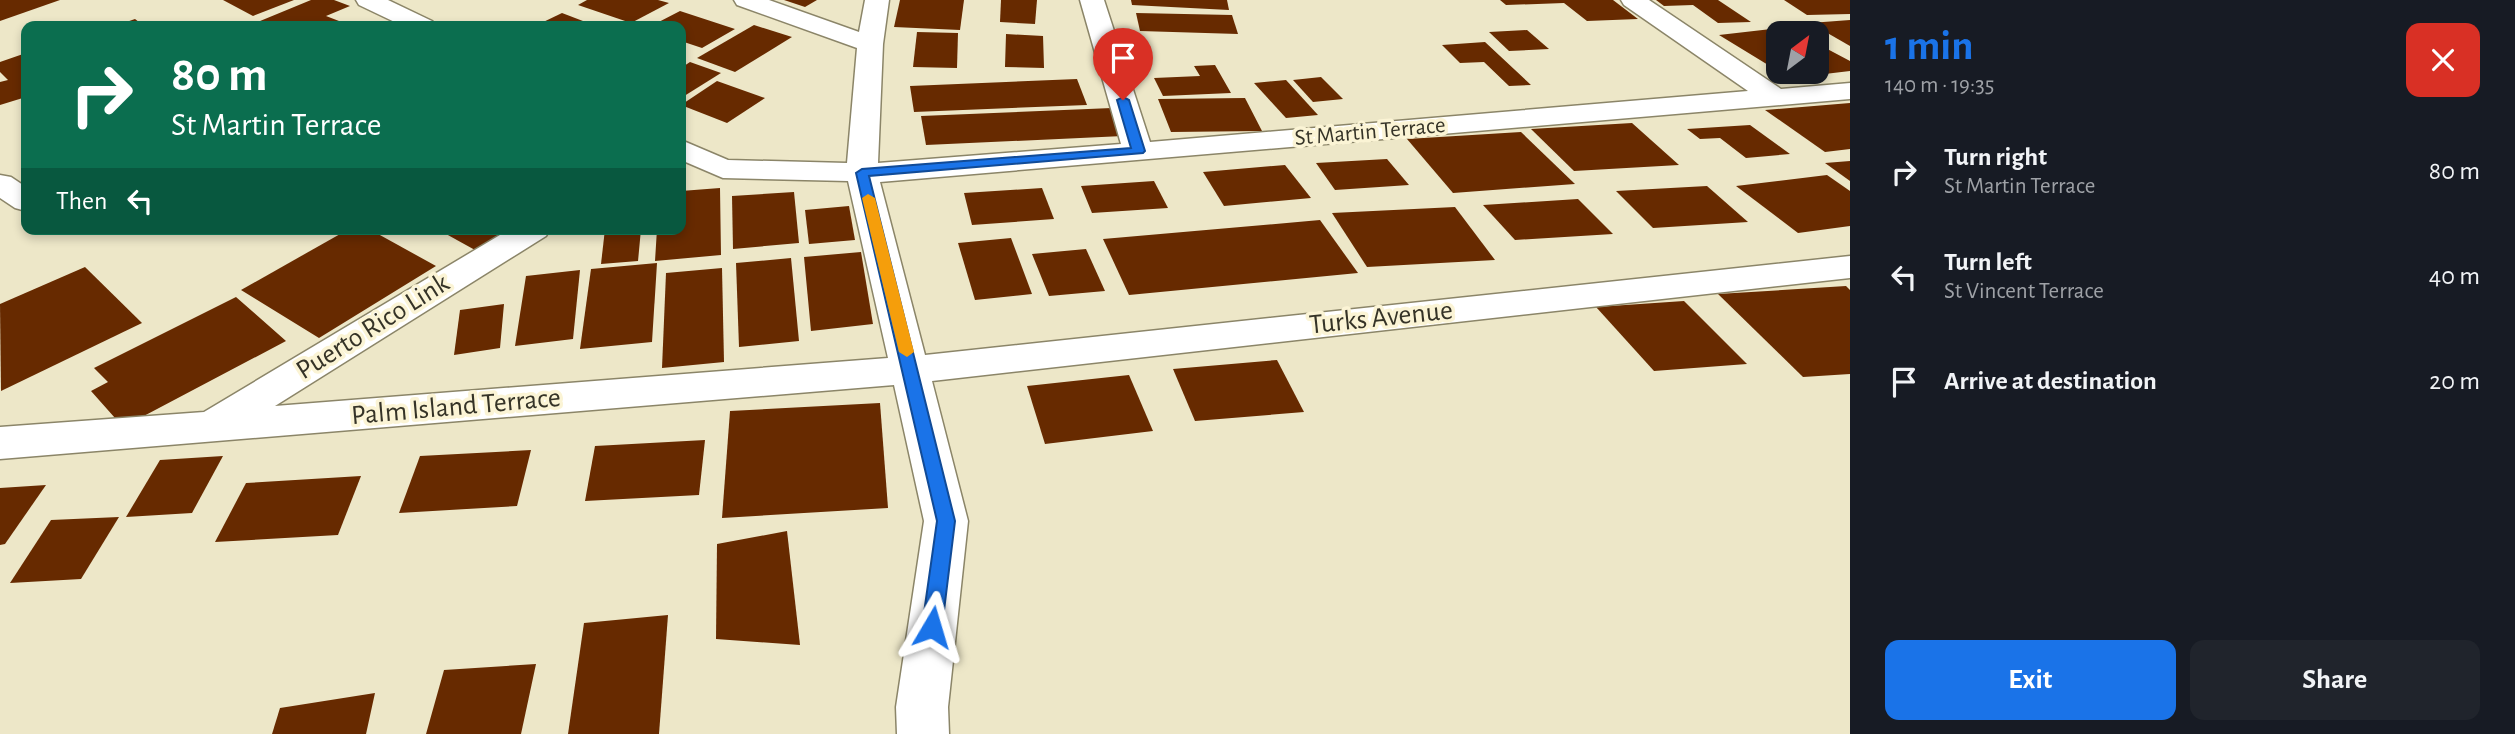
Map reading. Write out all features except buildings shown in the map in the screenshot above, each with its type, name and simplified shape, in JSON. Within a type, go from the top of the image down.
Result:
[{"type":"street","points":[[368,0],[412,21]]},
{"type":"street","points":[[746,0],[870,44]]},
{"type":"street","points":[[877,0],[870,44],[876,173],[911,370],[946,521],[913,725]]},
{"type":"street","points":[[1092,0],[1138,151]]},
{"type":"street","points":[[1633,0],[1776,98]]},
{"type":"street","name":"St Martin Terrace","points":[[686,151],[723,169],[876,173],[1850,91]]},
{"type":"street","points":[[0,184],[21,198]]},
{"type":"street","name":"Puerto Rico Link","points":[[212,426],[524,235]]},
{"type":"street","name":"Turks Avenue","points":[[911,370],[1850,267]]},
{"type":"street","name":"Palm Island Terrace","points":[[0,443],[911,370]]},
{"type":"slow traffic","points":[[868,198],[907,352]]},
{"type":"route","points":[[932,627],[946,521],[862,173],[889,173],[1138,151],[1123,100]]}]
